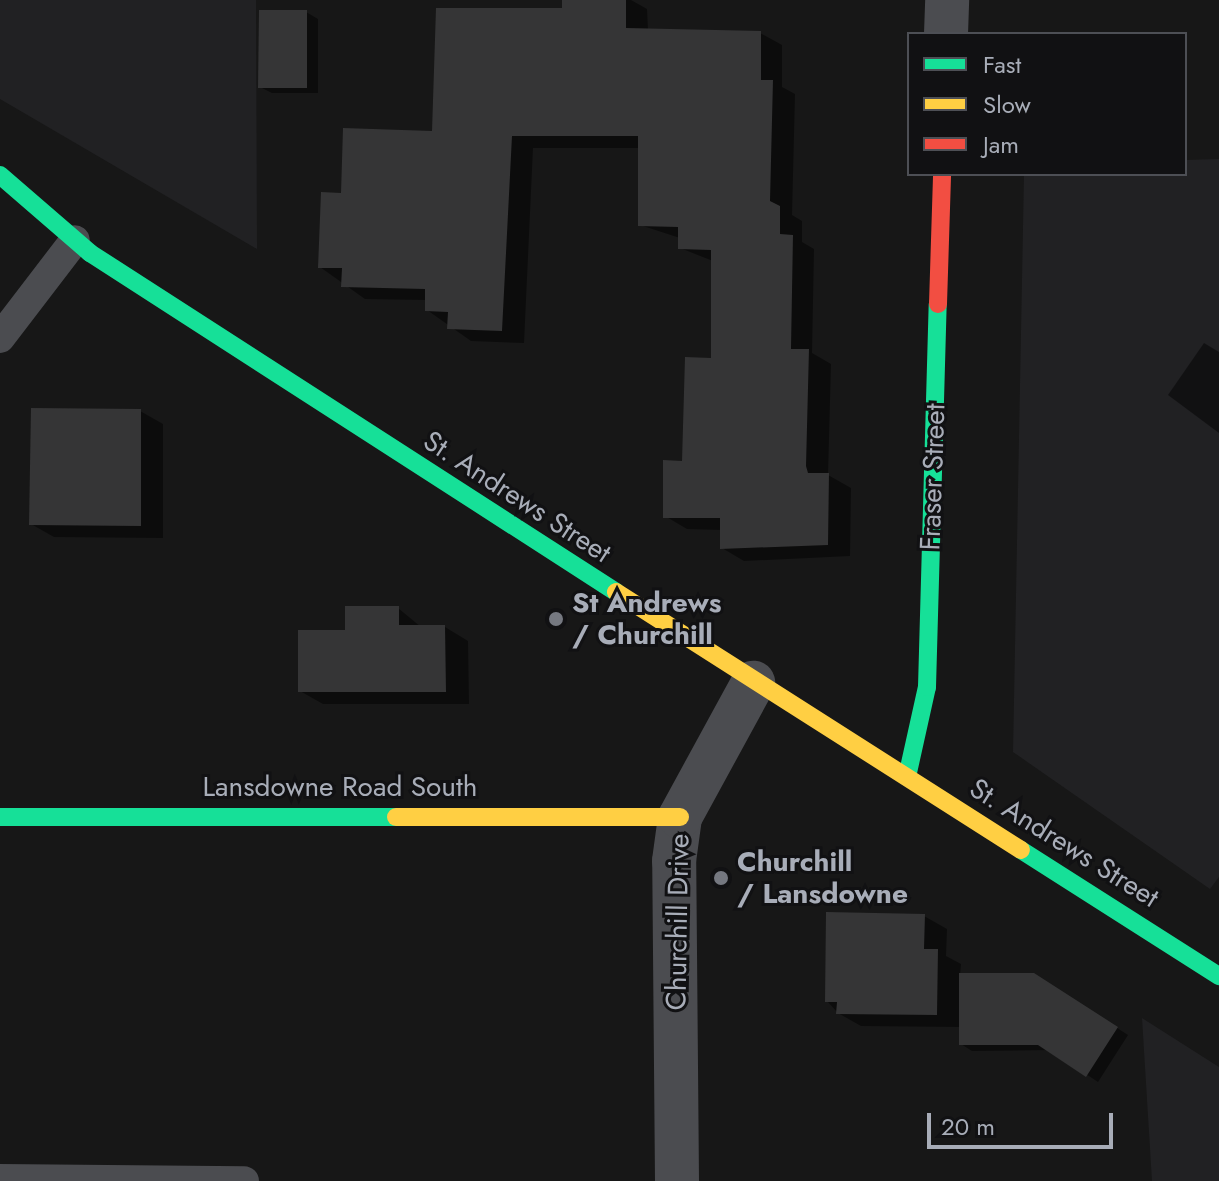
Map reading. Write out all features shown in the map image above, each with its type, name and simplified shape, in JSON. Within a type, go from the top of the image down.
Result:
[{"type":"main road","name":"St. Andrews Street","points":[[0,175],[75,240],[753,683],[1219,976]]},
{"type":"main road","name":"Fraser Street","points":[[907,777],[927,687],[942,176]]},
{"type":"main road","name":"Lansdowne Road South","points":[[0,817],[680,817]]},
{"type":"street","points":[[946,32],[947,0]]},
{"type":"street","name":"Churchill Drive","points":[[677,1181],[674,861],[680,817],[753,683]]},
{"type":"lane","points":[[0,338],[75,240]]},
{"type":"lane","points":[[0,1179],[244,1181]]},
{"type":"shaded area","points":[[0,0],[256,0],[257,249],[0,99]]},
{"type":"shaded area","points":[[1219,159],[1219,877],[1210,889],[1013,752],[1024,176],[1187,176],[1187,160]]},
{"type":"shaded area","points":[[1142,1018],[1219,1067],[1219,1181],[1152,1181]]},
{"type":"building","points":[[562,0],[626,0],[626,28],[761,31],[761,80],[773,80],[770,201],[780,206],[780,234],[793,235],[791,349],[809,349],[806,466],[808,473],[829,473],[828,545],[720,549],[720,518],[663,518],[663,460],[682,461],[685,357],[711,358],[711,250],[678,249],[678,227],[638,226],[638,136],[512,136],[502,331],[447,329],[448,312],[425,311],[425,289],[341,287],[342,268],[318,268],[321,192],[341,193],[343,128],[432,131],[436,8],[562,8]]},
{"type":"building","points":[[259,10],[307,10],[307,88],[258,88]]},
{"type":"building","points":[[31,408],[141,409],[141,526],[29,525]]},
{"type":"building","points":[[345,606],[399,606],[399,625],[445,625],[446,692],[298,692],[298,630],[345,630]]},
{"type":"building","points":[[826,912],[925,914],[924,949],[938,949],[937,1015],[836,1014],[837,1002],[825,1002]]},
{"type":"building","points":[[959,973],[1034,973],[1118,1027],[1086,1077],[1038,1045],[959,1045]]},
{"type":"traffic: fast","points":[[0,175],[90,253],[616,592]]},
{"type":"traffic: fast","points":[[907,777],[927,687],[938,304]]},
{"type":"traffic: fast","points":[[0,817],[396,817]]},
{"type":"traffic: fast","points":[[1021,850],[1219,976]]},
{"type":"traffic: slow","points":[[616,592],[1021,850]]},
{"type":"traffic: slow","points":[[396,817],[680,817]]},
{"type":"traffic: jam","points":[[938,304],[942,176]]},
{"type":"place","name":"St Andrews / Churchill","points":[[556,619]]},
{"type":"place","name":"Churchill / Lansdowne","points":[[721,878]]}]
